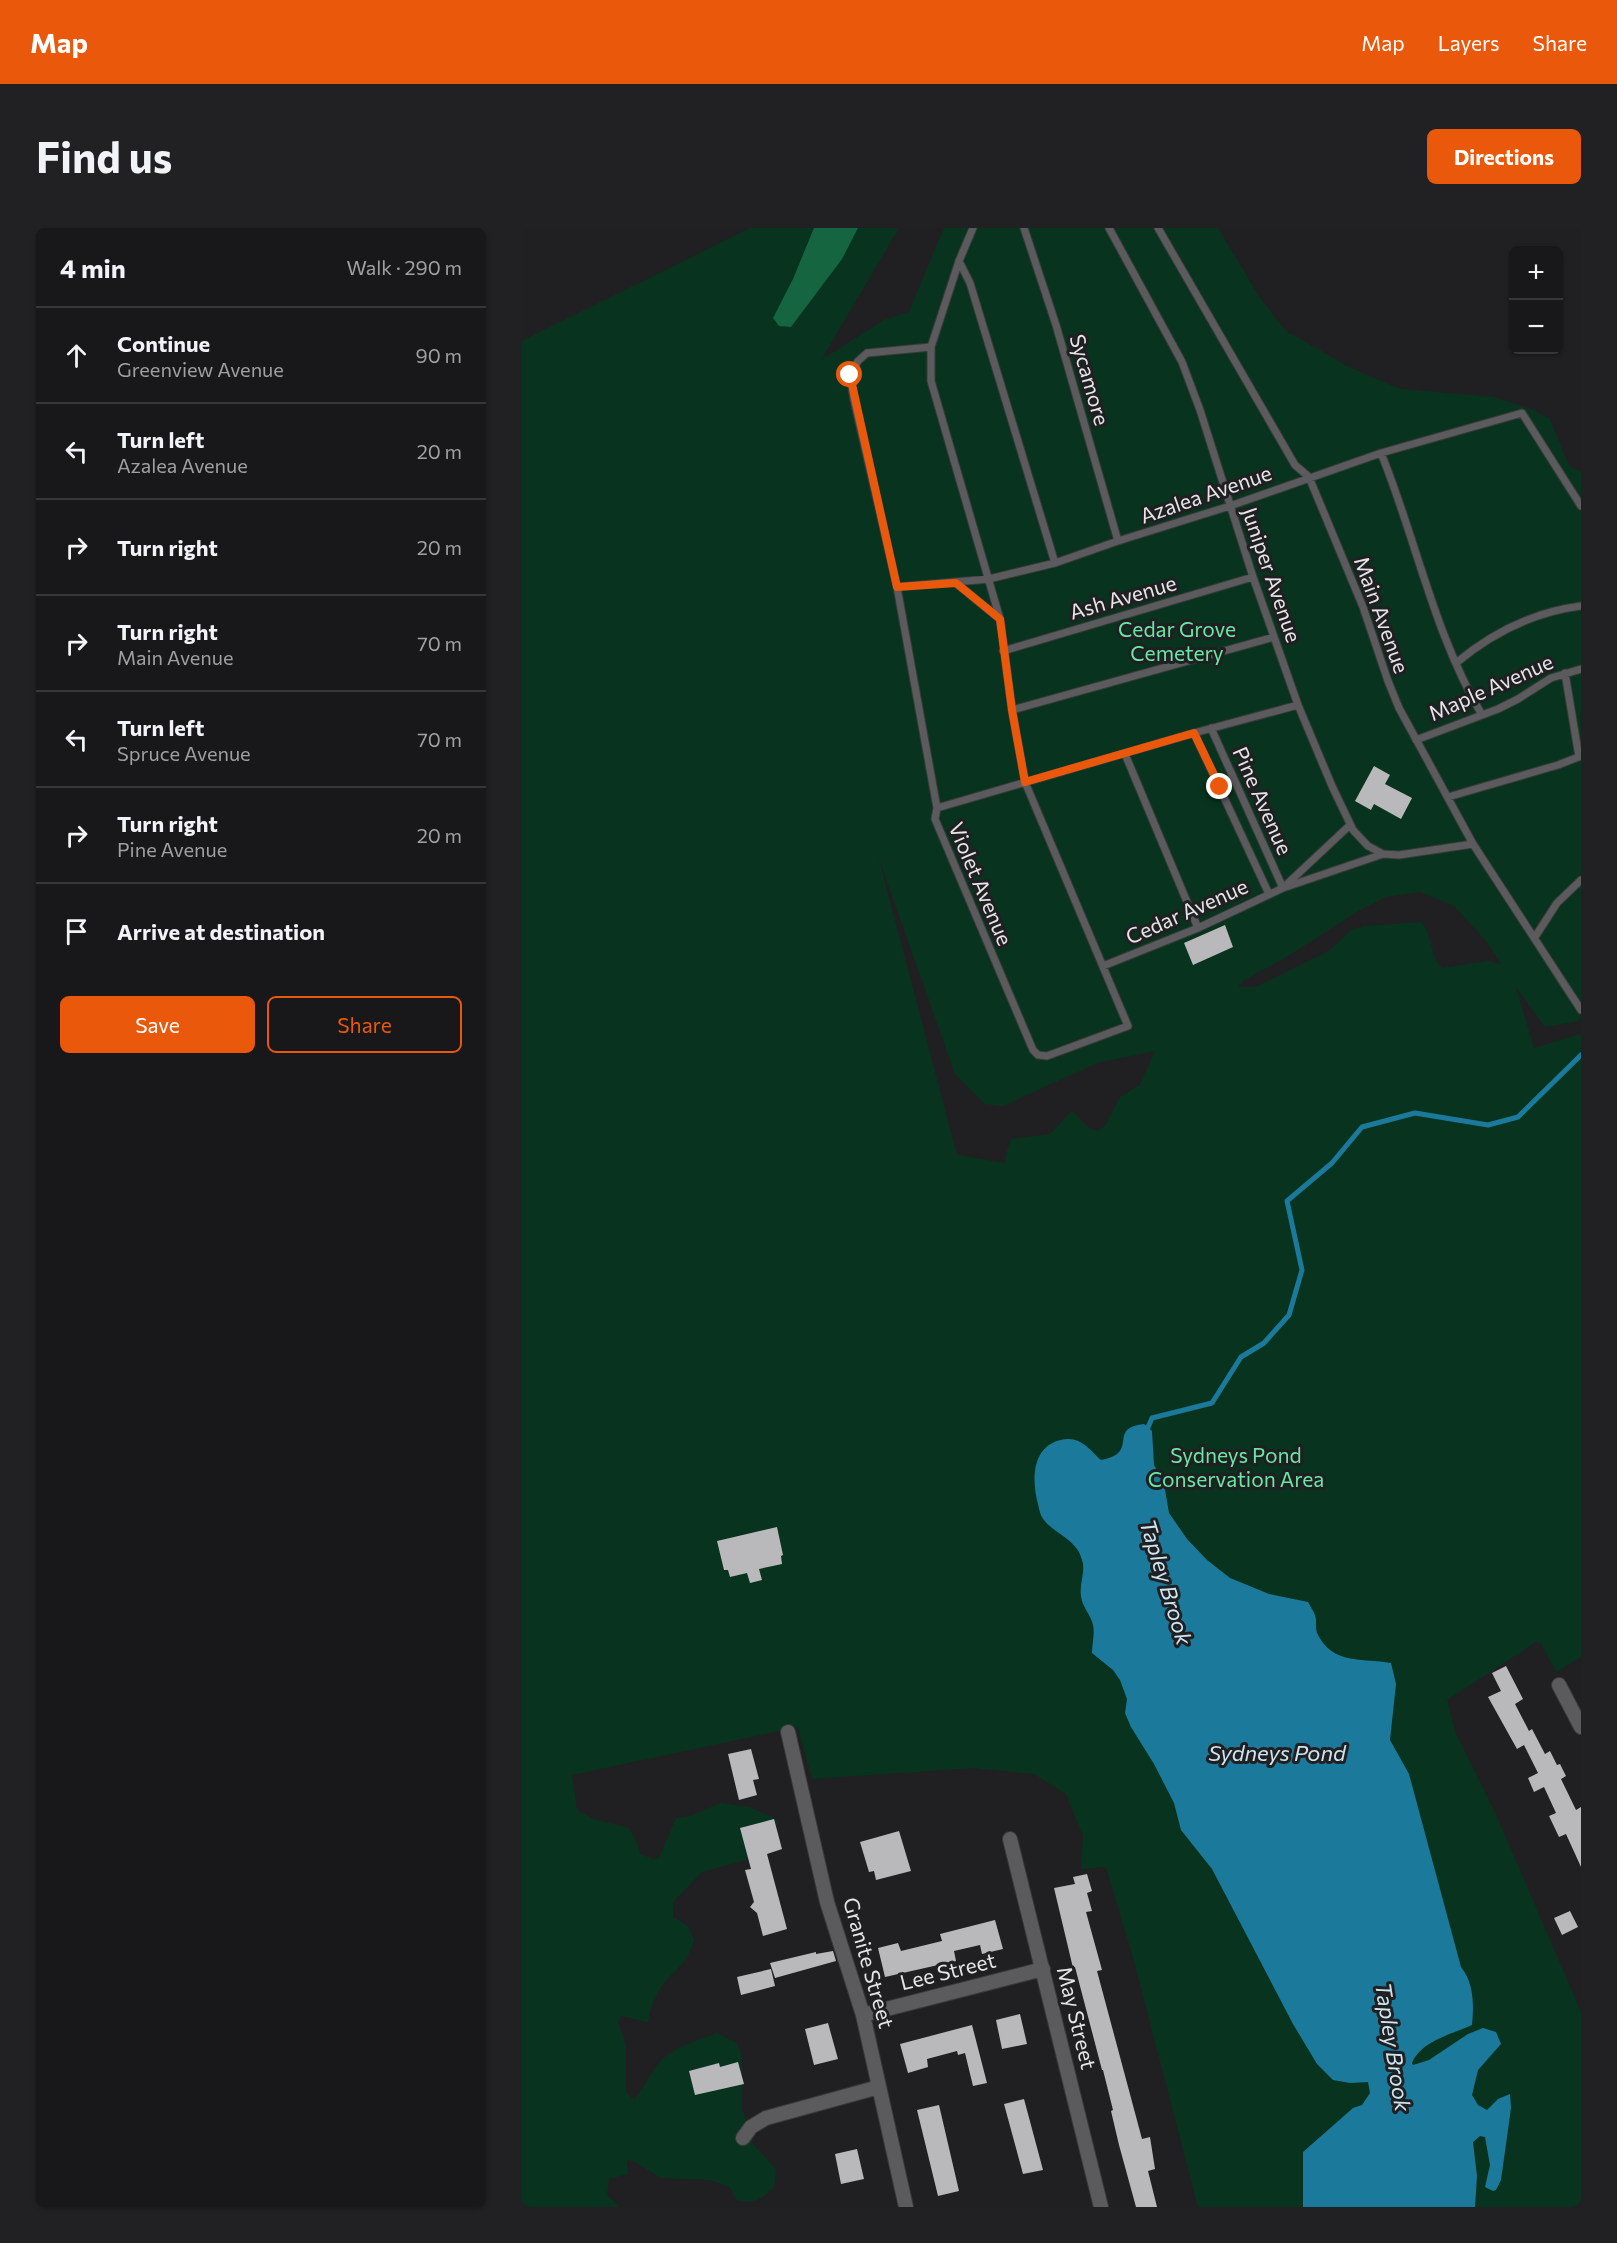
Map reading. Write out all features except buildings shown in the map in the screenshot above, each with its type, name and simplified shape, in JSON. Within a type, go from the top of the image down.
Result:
[{"type":"street","points":[[1559,1685],[1581,1728]]},
{"type":"street","name":"Granite Street","points":[[788,1732],[827,1902],[863,2015],[906,2207]]},
{"type":"street","name":"May Street","points":[[1010,1839],[1101,2207]]},
{"type":"street","name":"Lee Street","points":[[863,2015],[1043,1969]]},
{"type":"street","points":[[743,2138],[751,2127],[766,2118],[879,2087]]},
{"type":"lane","points":[[973,228],[959,261],[931,347],[931,381],[1000,619],[1012,710],[1025,782],[1103,966]]},
{"type":"lane","name":"Sycamore","points":[[1024,228],[1056,325],[1118,541]]},
{"type":"lane","name":"Juniper Avenue","points":[[1109,228],[1182,362],[1200,410],[1252,577],[1298,705],[1350,825],[1368,846],[1383,855]]},
{"type":"lane","name":"Main Avenue","points":[[1158,228],[1294,465],[1310,477],[1363,607],[1388,681],[1416,740],[1473,844],[1581,1010]]},
{"type":"lane","points":[[959,261],[970,283],[1055,563]]},
{"type":"lane","name":"Violet Avenue","points":[[931,347],[867,353],[858,361],[850,375],[897,587],[937,808],[935,819],[1035,1052],[1043,1057],[1047,1056],[1128,1026],[1103,966]]},
{"type":"lane","name":"Azalea Avenue","points":[[897,587],[989,579],[1055,563],[1230,506],[1381,453],[1522,413],[1581,506]]},
{"type":"lane","points":[[1381,453],[1398,495],[1444,636],[1470,696],[1482,715]]},
{"type":"lane","name":"Ash Avenue","points":[[1003,651],[1252,577]]},
{"type":"lane","points":[[956,583],[1000,619]]},
{"type":"lane","points":[[1456,663],[1500,632],[1535,616],[1581,606]]},
{"type":"lane","points":[[1012,710],[1274,636]]},
{"type":"lane","name":"Maple Avenue","points":[[1416,740],[1511,703],[1534,687],[1565,673],[1581,669]]},
{"type":"lane","points":[[1448,796],[1580,757],[1565,673]]},
{"type":"lane","points":[[937,808],[1298,705]]},
{"type":"lane","name":"Pine Avenue","points":[[1211,728],[1283,888]]},
{"type":"lane","name":"Pine Avenue","points":[[1194,733],[1269,894]]},
{"type":"lane","points":[[1125,754],[1198,928]]},
{"type":"lane","name":"Cedar Avenue","points":[[1283,888],[1350,825]]},
{"type":"lane","name":"Cedar Avenue","points":[[1103,966],[1198,928],[1283,888],[1383,855],[1399,855],[1473,844]]},
{"type":"lane","points":[[1535,937],[1557,903],[1581,880]]},
{"type":"green space","points":[[750,228],[899,228],[821,360],[884,320],[909,312],[944,228],[1218,228],[1260,298],[1286,331],[1349,367],[1400,389],[1494,397],[1531,409],[1550,419],[1569,466],[1581,472],[1581,1017],[1578,1021],[1545,1027],[1516,987],[1534,1048],[1581,1034],[1581,1657],[1556,1672],[1541,1643],[1536,1642],[1447,1700],[1455,1732],[1497,1817],[1581,2012],[1581,2207],[1198,2207],[1134,1961],[1106,1867],[1081,1869],[1083,1836],[1066,1794],[1034,1774],[974,1768],[812,1779],[798,1727],[572,1775],[577,1810],[593,1819],[629,1828],[640,1854],[653,1859],[659,1858],[676,1818],[691,1816],[720,1803],[749,1807],[778,1822],[772,1836],[746,1860],[702,1872],[673,1902],[673,1917],[688,1926],[694,1940],[688,1955],[659,1990],[648,2022],[621,2016],[618,2022],[626,2045],[626,2092],[634,2100],[660,2061],[667,2055],[717,2033],[737,2043],[742,2056],[742,2108],[753,2144],[776,2169],[774,2187],[757,2200],[736,2200],[730,2187],[710,2180],[661,2178],[633,2161],[627,2160],[628,2174],[609,2179],[607,2195],[620,2207],[522,2207],[522,341]],"holes":[[[878,856],[955,1074],[985,1104],[1003,1106],[1097,1063],[1155,1051],[1140,1085],[1120,1097],[1105,1126],[1098,1131],[1089,1128],[1072,1111],[1050,1134],[1012,1139],[1005,1163],[957,1155]],[[1420,892],[1454,906],[1486,941],[1501,964],[1487,961],[1442,968],[1435,958],[1428,934],[1421,922],[1364,926],[1351,930],[1329,951],[1256,987],[1238,987],[1243,981],[1293,953],[1358,911],[1386,897]]]},
{"type":"green space","points":[[814,228],[858,228],[842,259],[791,327],[779,326],[773,318],[793,279]]},
{"type":"water","name":"Sydneys Pond","points":[[1144,1424],[1152,1431],[1154,1465],[1164,1484],[1169,1513],[1187,1539],[1207,1560],[1230,1578],[1269,1594],[1308,1602],[1315,1615],[1317,1633],[1323,1643],[1339,1655],[1359,1660],[1391,1663],[1396,1684],[1390,1740],[1409,1774],[1461,1967],[1471,1987],[1473,2003],[1472,2025],[1447,2035],[1422,2049],[1412,2063],[1413,2065],[1429,2060],[1468,2034],[1483,2028],[1496,2032],[1501,2044],[1478,2070],[1472,2095],[1478,2105],[1487,2110],[1498,2099],[1510,2094],[1511,2108],[1501,2180],[1496,2190],[1485,2187],[1490,2165],[1485,2137],[1480,2136],[1473,2142],[1477,2176],[1475,2207],[1303,2207],[1303,2152],[1353,2108],[1362,2105],[1370,2093],[1368,2082],[1350,2083],[1333,2080],[1317,2064],[1293,2024],[1212,1869],[1181,1830],[1174,1803],[1125,1713],[1127,1699],[1120,1680],[1113,1670],[1092,1653],[1094,1628],[1082,1600],[1083,1564],[1079,1552],[1070,1541],[1046,1523],[1036,1494],[1037,1463],[1047,1447],[1055,1442],[1072,1439],[1086,1446],[1101,1460],[1113,1457],[1119,1452],[1127,1430]]},
{"type":"waterway","name":"Tapley Brook","points":[[1146,1432],[1152,1418],[1212,1403],[1241,1357],[1264,1343],[1289,1315],[1302,1270],[1287,1201],[1332,1163],[1362,1127],[1415,1113],[1488,1125],[1518,1117],[1581,1055]]},
{"type":"route","points":[[850,375],[897,587],[956,583],[1000,619],[1012,710],[1025,782],[1194,733],[1220,787]]},
{"type":"park label","name":"Cedar Grove Cemetery","points":[[1177,642]]},
{"type":"park label","name":"Sydneys Pond Conservation Area","points":[[1236,1468]]}]
